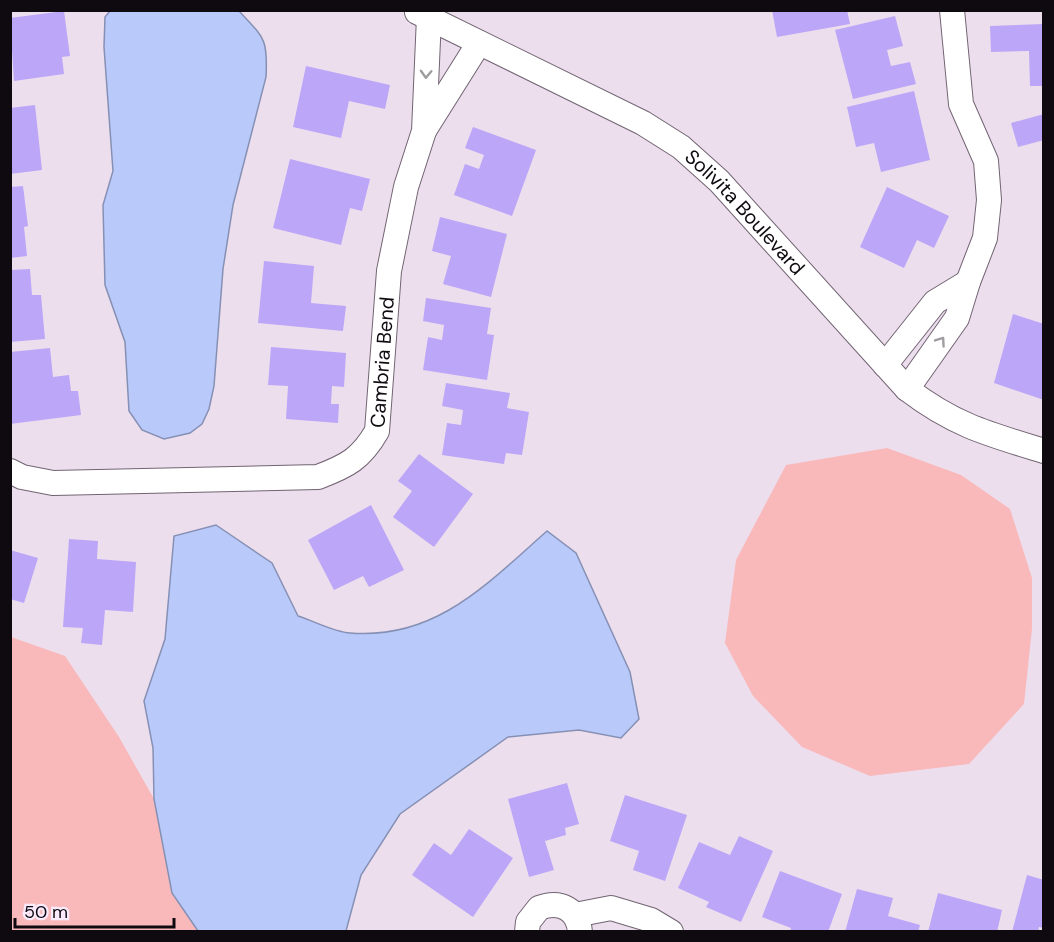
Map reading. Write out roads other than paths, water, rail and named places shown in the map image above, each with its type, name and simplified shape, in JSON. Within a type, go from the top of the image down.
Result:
[{"type":"street","points":[[907,389],[957,318],[985,238],[989,200],[987,161],[961,104],[952,10]]},
{"type":"street","name":"Solivita Boulevard","points":[[422,14],[643,123],[681,147],[719,181],[907,389],[931,407],[968,428],[1044,452]]},
{"type":"street","name":"Cambria Bend","points":[[10,471],[22,477],[65,483],[318,477],[348,466],[368,446],[377,431],[389,271],[406,187],[424,131],[422,14]]},
{"type":"street","points":[[424,131],[479,43]]},
{"type":"street","points":[[885,365],[935,302],[968,282]]},
{"type":"street","points":[[527,932],[533,914],[548,904],[566,907],[578,923],[612,908],[651,920],[671,932]]},
{"type":"water","points":[[110,11],[239,11],[259,33],[265,46],[266,77],[233,205],[223,269],[214,386],[209,409],[202,424],[190,433],[164,439],[142,430],[129,411],[125,342],[105,285],[103,205],[113,171],[104,47],[105,17]]},
{"type":"water","points":[[216,525],[272,563],[298,616],[350,633],[381,633],[435,618],[481,588],[547,531],[576,553],[630,672],[639,719],[621,738],[579,730],[508,737],[400,814],[361,875],[346,931],[198,931],[172,893],[154,799],[153,748],[144,701],[165,639],[174,536]]}]
